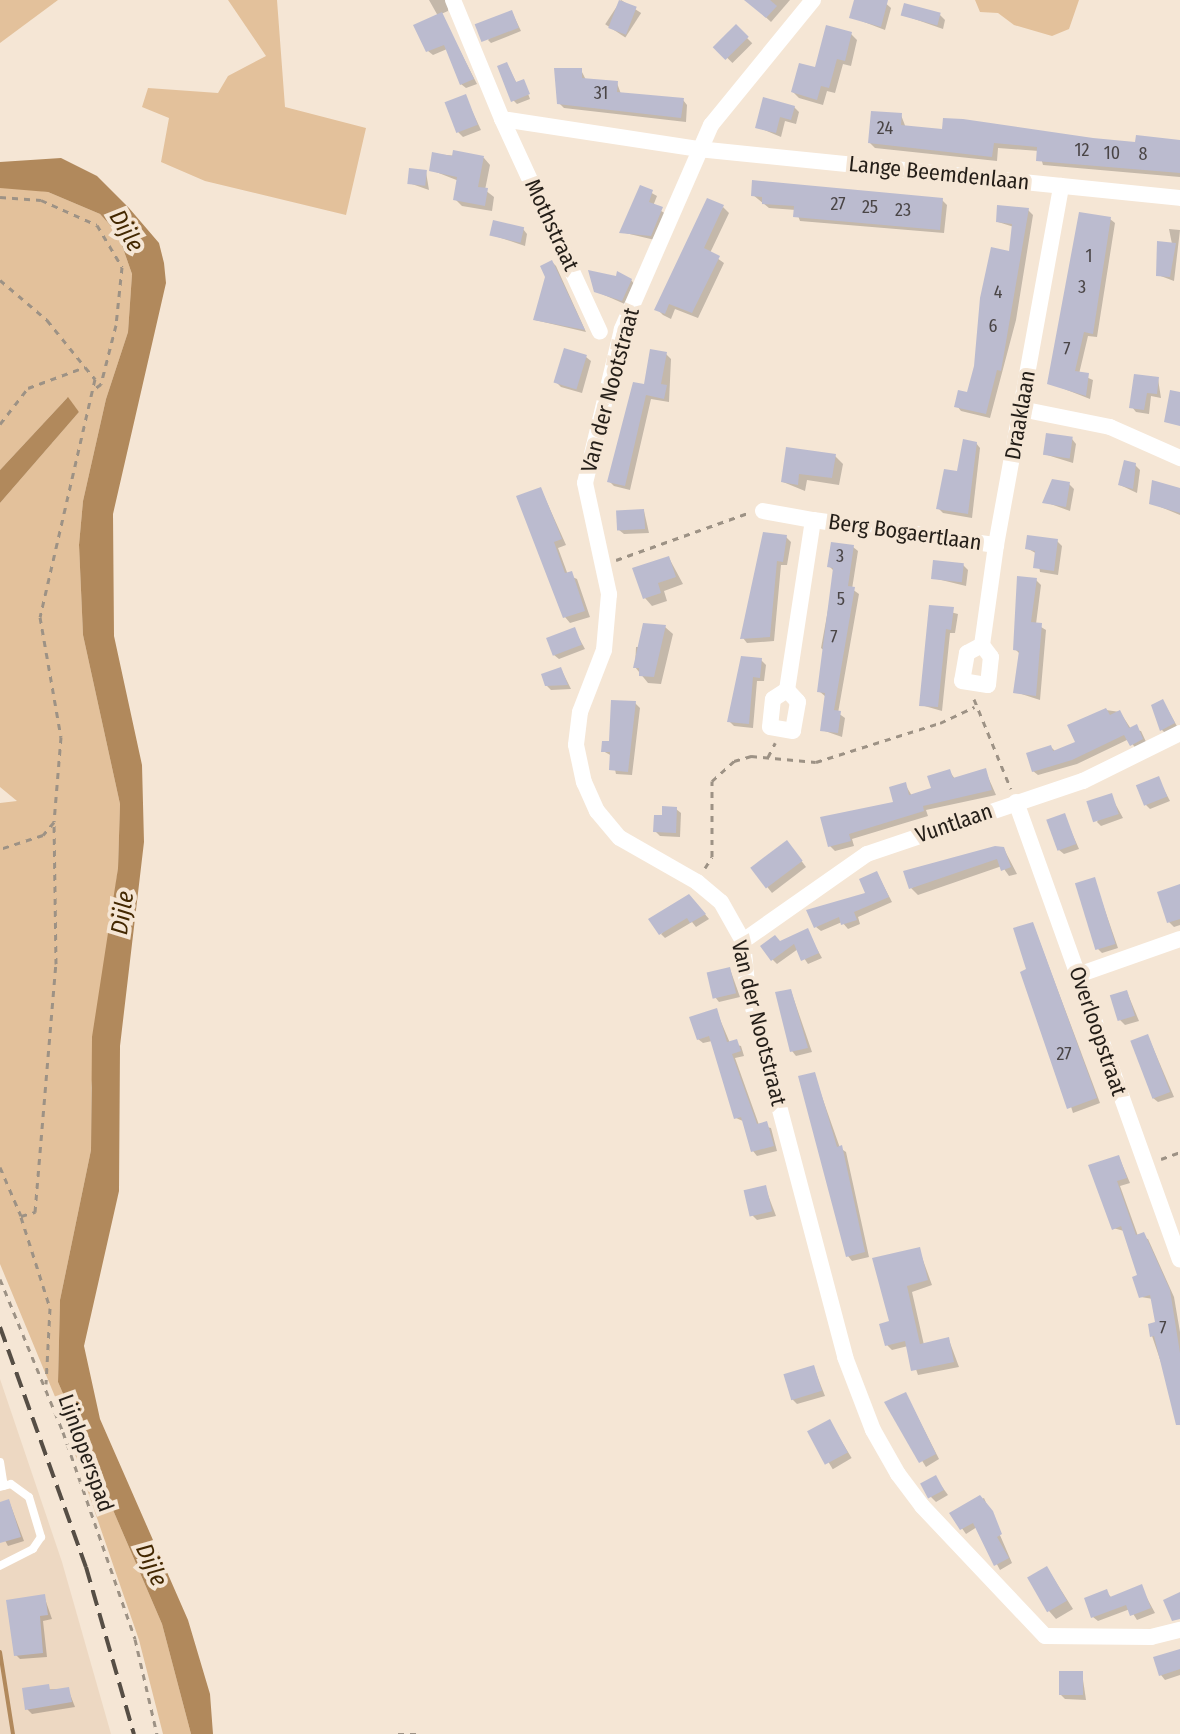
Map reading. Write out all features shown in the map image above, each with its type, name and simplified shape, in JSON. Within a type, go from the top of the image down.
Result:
[{"type":"street","name":"Mothstraat","points":[[453,0],[502,119],[600,332]]},
{"type":"street","name":"Van der Nootstraat","points":[[813,0],[711,125],[622,329],[585,483],[585,501],[605,564],[608,625],[580,712],[576,745],[584,782],[597,811],[620,838],[697,882],[721,902],[743,941],[751,1001],[845,1357],[873,1430],[898,1474],[1045,1636],[1151,1637],[1180,1630]]},
{"type":"street","points":[[502,119],[698,149]]},
{"type":"street","name":"Lange Beemdenlaan","points":[[698,149],[1180,198]]},
{"type":"street","name":"Draaklaan","points":[[975,683],[962,681],[967,653],[982,645],[996,545],[1061,186]]},
{"type":"street","points":[[1021,409],[1110,427],[1180,458]]},
{"type":"street","name":"Berg Bogaertlaan","points":[[763,511],[996,545]]},
{"type":"street","name":"Berg Bogaertlaan","points":[[787,690],[813,520]]},
{"type":"street","name":"Vuntlaan","points":[[743,941],[867,854],[1083,781],[1180,733]]},
{"type":"street","name":"Overloopstraat","points":[[1016,802],[1180,1260]]},
{"type":"street","points":[[1078,975],[1180,939]]},
{"type":"lane","points":[[0,1462],[2,1487],[11,1484],[29,1497],[41,1537],[33,1549],[0,1566]]},
{"type":"path","points":[[0,197],[41,200],[97,225],[122,267],[116,325],[101,384],[93,390]]},
{"type":"path","points":[[0,280],[47,320],[95,379],[40,617],[61,737],[54,822],[51,1047],[35,1212],[21,1216]]},
{"type":"path","points":[[0,424],[28,388],[85,367]]},
{"type":"path","points":[[605,564],[763,511]]},
{"type":"path","points":[[974,707],[975,683]]},
{"type":"path","points":[[697,882],[712,857],[712,781],[734,761],[751,756],[816,762],[940,723],[974,707]]},
{"type":"path","points":[[974,707],[984,713],[1016,802]]},
{"type":"path","points":[[0,849],[43,835],[54,822]]},
{"type":"path","points":[[1146,1164],[1180,1152]]},
{"type":"path","points":[[0,1167],[21,1216],[50,1308],[46,1388]]},
{"type":"path","name":"Lijnloperspad","points":[[0,1279],[46,1388],[135,1639],[157,1734]]},
{"type":"path","points":[[398,1734],[421,1734]]},
{"type":"shaded area","points":[[0,0],[58,0],[0,43]]},
{"type":"shaded area","points":[[228,0],[277,0],[285,107],[366,128],[346,215],[205,181],[161,162],[169,118],[142,107],[148,88],[218,93],[228,76],[266,56]]},
{"type":"shaded area","points":[[975,0],[1079,0],[1069,29],[1052,36],[1014,25],[998,13],[980,12]]},
{"type":"shaded area","points":[[0,188],[48,192],[100,214],[118,234],[132,274],[128,332],[106,399],[83,501],[79,545],[83,635],[120,804],[118,868],[91,1088],[91,1150],[60,1300],[58,1382],[162,1624],[191,1734],[163,1734],[139,1640],[56,1399],[0,1264],[0,803],[17,801],[0,787],[0,503],[79,412],[67,398],[0,470]]},
{"type":"shaded area","points":[[0,1379],[62,1562],[111,1734],[0,1734]]},
{"type":"water","name":"Dijle","points":[[61,158],[97,176],[159,243],[166,283],[113,514],[114,636],[142,765],[144,842],[120,1046],[119,1191],[84,1346],[100,1419],[188,1620],[210,1694],[213,1734],[191,1734],[162,1624],[58,1382],[60,1300],[91,1150],[92,1037],[118,868],[120,804],[83,635],[79,545],[83,501],[106,399],[128,332],[132,274],[118,234],[100,214],[48,192],[0,188],[0,162]]},
{"type":"water","points":[[68,397],[79,412],[0,503],[0,470]]},
{"type":"building","points":[[619,0],[637,7],[626,35],[608,28]]},
{"type":"building","points":[[744,0],[770,0],[777,6],[766,18]]},
{"type":"building","points":[[854,0],[888,0],[881,27],[849,18]]},
{"type":"building","points":[[904,3],[941,13],[937,25],[901,16]]},
{"type":"building","points":[[512,10],[519,28],[481,42],[475,24]]},
{"type":"building","points":[[442,12],[474,79],[460,85],[444,45],[426,52],[413,25]]},
{"type":"building","points":[[736,24],[749,37],[725,60],[713,47]]},
{"type":"building","points":[[826,25],[852,32],[845,61],[837,59],[829,88],[821,86],[817,100],[791,92],[799,63],[815,67]]},
{"type":"building","points":[[507,62],[516,82],[524,79],[530,94],[511,102],[497,66]]},
{"type":"building","points":[[554,68],[582,68],[582,78],[618,81],[617,92],[684,98],[681,118],[557,104]]},
{"type":"building","points":[[466,94],[478,125],[456,133],[445,102]]},
{"type":"building","points":[[763,97],[795,106],[791,120],[780,117],[776,133],[755,128]]},
{"type":"building","points":[[871,111],[902,113],[901,125],[942,129],[943,118],[1135,142],[1136,135],[1180,140],[1180,173],[1036,161],[1037,147],[994,143],[992,157],[868,143]]},
{"type":"building","points":[[453,150],[484,156],[478,187],[488,188],[485,206],[453,200],[457,177],[429,171],[432,152],[452,156]]},
{"type":"building","points":[[409,168],[427,170],[425,186],[407,184]]},
{"type":"building","points":[[752,180],[943,198],[940,230],[793,217],[794,206],[762,204],[762,197],[751,196]]},
{"type":"building","points":[[640,185],[653,190],[649,202],[663,207],[651,236],[619,233]]},
{"type":"building","points":[[707,198],[724,205],[704,248],[720,256],[692,313],[669,304],[665,314],[654,310]]},
{"type":"building","points":[[997,205],[1029,208],[1001,371],[997,370],[986,414],[954,407],[958,390],[967,392],[974,366],[980,298],[991,247],[1009,251],[1012,224],[996,222]]},
{"type":"building","points":[[1079,212],[1111,217],[1093,334],[1084,332],[1075,371],[1089,373],[1086,396],[1047,384]]},
{"type":"building","points":[[493,220],[524,227],[521,243],[489,236]]},
{"type":"building","points":[[1157,241],[1176,243],[1170,277],[1156,276]]},
{"type":"building","points":[[552,260],[585,330],[533,320],[545,277],[540,266]]},
{"type":"building","points":[[588,270],[616,276],[617,271],[632,279],[622,301],[594,292]]},
{"type":"building","points":[[564,348],[587,355],[576,389],[553,382]]},
{"type":"building","points":[[650,349],[667,352],[661,384],[667,385],[664,399],[646,395],[625,486],[607,482],[633,382],[644,384]]},
{"type":"building","points":[[1134,374],[1159,377],[1157,394],[1147,393],[1144,410],[1129,408]]},
{"type":"building","points":[[1170,390],[1180,392],[1180,426],[1164,422]]},
{"type":"building","points":[[1046,433],[1073,437],[1070,459],[1043,455]]},
{"type":"building","points":[[963,439],[977,442],[968,514],[936,509],[944,469],[957,471]]},
{"type":"building","points":[[786,447],[836,454],[832,478],[799,474],[798,485],[781,482]]},
{"type":"building","points":[[1124,460],[1136,463],[1133,489],[1118,485]]},
{"type":"building","points":[[1052,479],[1070,482],[1066,507],[1042,503]]},
{"type":"building","points":[[1152,480],[1180,488],[1180,513],[1149,504]]},
{"type":"building","points":[[541,487],[562,539],[554,542],[565,573],[572,571],[585,611],[563,618],[516,496]]},
{"type":"building","points":[[644,509],[645,529],[617,530],[616,510]]},
{"type":"building","points":[[763,532],[787,535],[783,562],[777,561],[770,637],[740,639]]},
{"type":"building","points":[[1027,535],[1058,539],[1054,571],[1033,568],[1035,551],[1025,549]]},
{"type":"building","points":[[831,542],[854,545],[848,586],[855,587],[834,710],[841,711],[838,733],[820,731],[825,693],[817,692],[833,568],[827,567]]},
{"type":"building","points":[[669,556],[676,577],[658,583],[661,593],[643,599],[632,568]]},
{"type":"building","points":[[933,560],[964,563],[962,582],[931,579]]},
{"type":"building","points":[[1017,576],[1037,578],[1031,622],[1042,623],[1036,696],[1013,693],[1019,651],[1013,650]]},
{"type":"building","points":[[929,605],[954,607],[951,630],[946,629],[938,707],[919,706]]},
{"type":"building","points":[[643,623],[666,625],[654,677],[639,676],[639,668],[633,668]]},
{"type":"building","points":[[575,627],[582,645],[553,656],[546,638]]},
{"type":"building","points":[[741,656],[762,658],[760,678],[753,677],[749,724],[727,722]]},
{"type":"building","points":[[561,667],[568,685],[545,686],[541,674]]},
{"type":"building","points":[[1163,699],[1175,723],[1160,731],[1151,705]]},
{"type":"building","points":[[611,700],[636,701],[628,772],[609,770],[610,752],[601,752],[602,741],[609,741]]},
{"type":"building","points":[[1106,708],[1110,715],[1120,710],[1129,728],[1137,724],[1143,739],[1130,746],[1124,735],[1072,760],[1032,772],[1026,753],[1051,745],[1053,751],[1075,742],[1067,725]]},
{"type":"building","points":[[986,768],[992,790],[923,806],[924,811],[849,834],[851,841],[828,847],[820,817],[893,802],[889,787],[906,782],[909,795],[931,788],[927,776],[950,769],[953,778]]},
{"type":"building","points":[[1159,776],[1167,796],[1144,806],[1136,785]]},
{"type":"building","points":[[1112,793],[1119,814],[1093,822],[1086,801]]},
{"type":"building","points":[[662,806],[677,807],[676,833],[653,832],[654,815],[662,815]]},
{"type":"building","points":[[1065,813],[1076,844],[1057,851],[1046,820]]},
{"type":"building","points":[[787,840],[803,861],[766,888],[750,868]]},
{"type":"building","points":[[995,846],[1004,847],[1011,867],[1001,871],[997,859],[909,889],[903,871]]},
{"type":"building","points":[[877,871],[889,897],[854,912],[857,920],[841,925],[839,917],[814,928],[806,910],[865,893],[859,879]]},
{"type":"building","points":[[1095,877],[1115,944],[1095,950],[1075,883]]},
{"type":"building","points":[[1180,884],[1180,919],[1167,923],[1157,892]]},
{"type":"building","points":[[689,894],[706,914],[690,923],[687,918],[659,935],[648,919]]},
{"type":"building","points":[[1033,922],[1097,1098],[1067,1109],[1020,972],[1026,969],[1013,928]]},
{"type":"building","points":[[808,928],[819,953],[801,961],[794,944],[771,961],[760,946],[775,935],[780,941]]},
{"type":"building","points":[[730,967],[736,993],[713,999],[707,972]]},
{"type":"building","points":[[791,989],[808,1048],[790,1052],[775,992]]},
{"type":"building","points":[[1127,990],[1135,1016],[1118,1021],[1110,995]]},
{"type":"building","points":[[717,1008],[727,1042],[737,1039],[741,1051],[732,1054],[757,1124],[767,1121],[774,1146],[751,1152],[741,1117],[734,1119],[709,1036],[697,1040],[689,1017]]},
{"type":"building","points":[[1148,1034],[1170,1092],[1152,1099],[1130,1041]]},
{"type":"building","points":[[815,1072],[837,1147],[842,1145],[865,1252],[846,1257],[798,1076]]},
{"type":"building","points":[[1119,1155],[1127,1178],[1117,1181],[1136,1235],[1144,1232],[1170,1290],[1180,1353],[1180,1425],[1176,1425],[1154,1336],[1150,1337],[1148,1324],[1155,1322],[1150,1295],[1139,1298],[1132,1277],[1137,1275],[1121,1226],[1112,1230],[1088,1165]]},
{"type":"building","points":[[766,1185],[772,1211],[750,1216],[744,1190]]},
{"type":"building","points":[[920,1247],[928,1280],[907,1286],[920,1344],[949,1337],[954,1362],[911,1371],[905,1341],[885,1346],[879,1324],[889,1321],[872,1258]]},
{"type":"building","points":[[814,1365],[822,1391],[791,1400],[783,1374]]},
{"type":"building","points":[[906,1392],[936,1454],[919,1463],[884,1402]]},
{"type":"building","points":[[830,1419],[848,1453],[825,1465],[807,1431]]},
{"type":"building","points":[[936,1475],[944,1490],[928,1498],[920,1483]]},
{"type":"building","points":[[980,1495],[993,1511],[1002,1534],[997,1537],[1009,1558],[994,1566],[973,1523],[960,1530],[949,1513]]},
{"type":"building","points":[[9,1499],[21,1537],[0,1543],[0,1502]]},
{"type":"building","points":[[1047,1566],[1067,1601],[1047,1612],[1027,1578]]},
{"type":"building","points":[[1142,1584],[1151,1608],[1130,1616],[1126,1605],[1091,1618],[1084,1598],[1107,1589],[1110,1597]]},
{"type":"building","points":[[1180,1592],[1180,1619],[1172,1621],[1163,1600]]},
{"type":"building","points":[[45,1594],[48,1615],[40,1616],[43,1653],[14,1656],[6,1600]]},
{"type":"building","points":[[1180,1649],[1180,1669],[1159,1676],[1153,1657]]},
{"type":"building","points":[[1059,1671],[1083,1671],[1083,1695],[1059,1695]]},
{"type":"building","points":[[49,1684],[50,1690],[69,1687],[72,1702],[25,1710],[22,1688]]},
{"type":"waterway","points":[[0,1652],[13,1734]]},
{"type":"railway","points":[[0,1327],[86,1567],[134,1734]]}]
